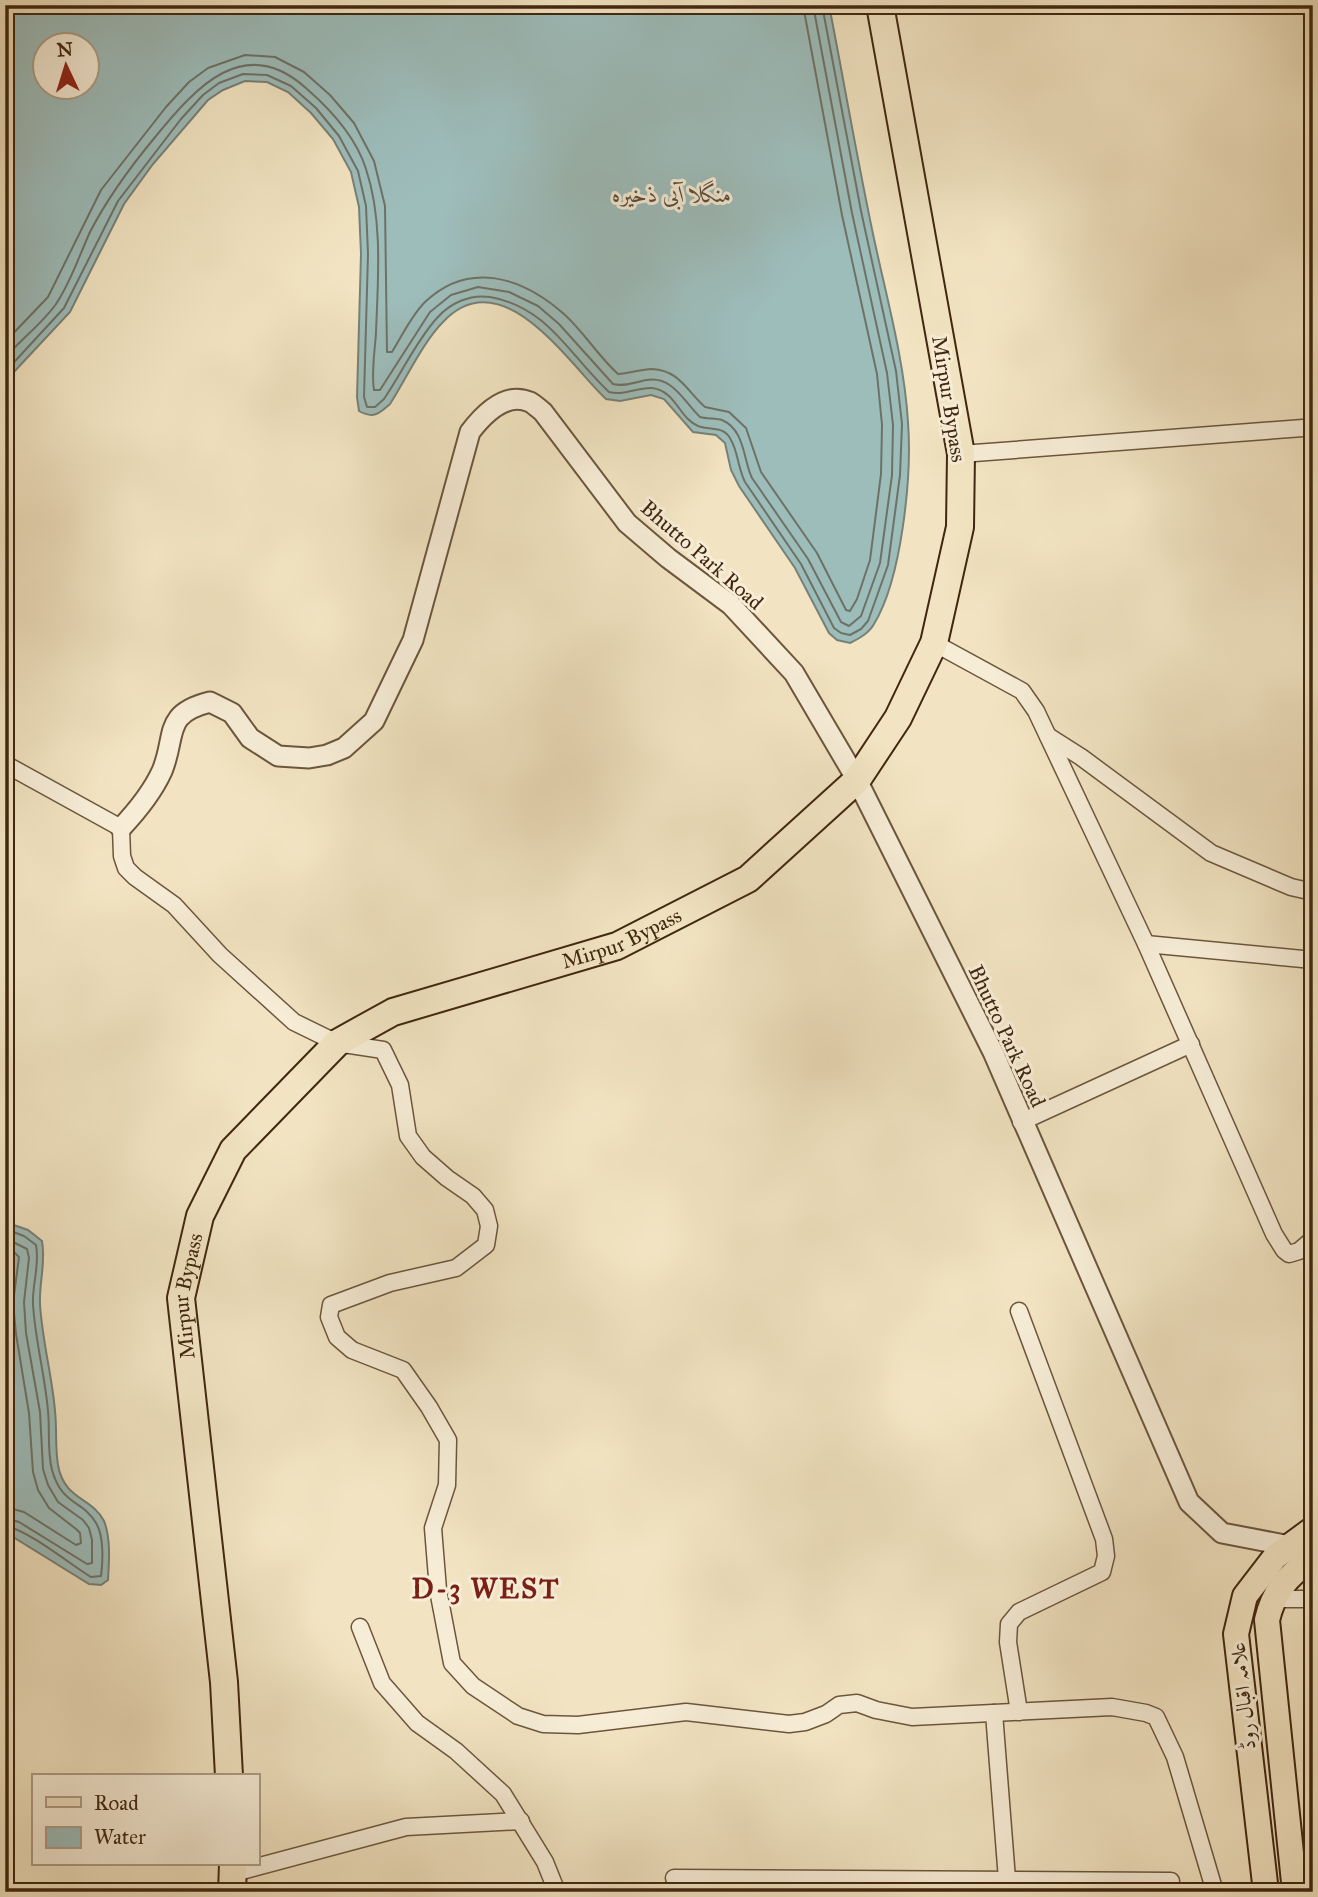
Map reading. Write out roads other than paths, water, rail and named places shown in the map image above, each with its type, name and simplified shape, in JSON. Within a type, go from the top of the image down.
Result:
[{"type":"highway","name":"Mirpur Bypass","points":[[229,1774],[224,1682],[181,1298],[200,1216],[233,1150],[337,1043],[393,1012],[617,946],[748,879],[857,779],[898,718],[934,643],[960,527],[961,454],[880,5]]},
{"type":"main road","name":"علامہ اقبال روڈ","points":[[1266,1892],[1236,1634],[1245,1596],[1275,1557],[1313,1529]]},
{"type":"main road","points":[[1295,1892],[1267,1620],[1272,1599],[1292,1573],[1313,1558]]},
{"type":"street","name":"Bhutto Park Road","points":[[121,828],[144,803],[162,770],[173,725],[194,706],[210,702],[232,713],[250,738],[278,756],[309,758],[327,755],[344,748],[374,721],[413,640],[470,432],[485,412],[502,403],[529,401],[543,412],[627,523],[731,605],[794,673],[857,779],[993,1052],[1021,1122],[1189,1502],[1222,1533],[1290,1546]]},
{"type":"street","points":[[961,454],[1303,428]]},
{"type":"street","points":[[934,643],[1022,691],[1036,711],[1146,944],[1281,1245],[1289,1254],[1298,1251],[1313,1239]]},
{"type":"street","points":[[1048,736],[1081,757],[1211,853],[1291,887],[1313,892]]},
{"type":"street","points":[[5,764],[121,828],[122,856],[126,867],[135,877],[174,905],[220,955],[294,1022],[337,1043],[383,1050],[400,1084],[408,1136],[423,1157],[473,1196],[485,1210],[489,1226],[486,1245],[456,1268],[390,1283],[350,1297],[331,1305],[329,1317],[337,1336],[352,1350],[403,1370],[448,1440],[447,1485],[433,1528],[438,1590],[452,1663],[473,1686],[518,1716],[543,1724],[578,1725],[686,1712],[789,1724],[805,1722],[826,1714],[839,1705],[857,1703],[912,1717],[1112,1707],[1146,1713],[1156,1717],[1175,1758],[1214,1892]]},
{"type":"street","points":[[1146,944],[1313,960]]},
{"type":"street","points":[[1021,1122],[1191,1044]]},
{"type":"street","points":[[1019,1311],[1104,1539],[1107,1556],[1102,1572],[1019,1612],[1009,1624],[1008,1642],[1019,1712]]},
{"type":"street","points":[[1272,1599],[1313,1599]]},
{"type":"street","points":[[360,1628],[382,1683],[417,1723],[456,1751],[503,1794],[545,1862],[557,1892]]},
{"type":"street","points":[[995,1713],[1007,1886]]},
{"type":"street","points":[[233,1876],[406,1826],[522,1821]]},
{"type":"street","points":[[674,1878],[841,1885],[1007,1886],[1171,1881]]},
{"type":"water","name":"منگلا آبی ذخیرہ","points":[[5,5],[829,5],[867,205],[899,351],[906,398],[908,469],[898,554],[884,604],[872,627],[850,643],[837,640],[829,633],[795,568],[739,486],[731,470],[725,443],[716,435],[693,432],[664,399],[651,395],[620,401],[606,399],[532,323],[510,309],[488,302],[465,306],[443,322],[422,350],[390,404],[376,414],[368,415],[359,411],[357,397],[361,254],[359,207],[351,172],[333,139],[311,113],[288,92],[267,82],[245,81],[208,100],[153,164],[124,204],[70,312],[12,374],[5,390]]},
{"type":"water","points":[[5,1222],[28,1230],[42,1241],[40,1304],[54,1398],[58,1465],[66,1485],[93,1507],[104,1521],[109,1543],[109,1566],[108,1580],[101,1585],[89,1584],[5,1532]]},
{"type":"district","name":"D-3 WEST","points":[[486,1588]]}]
